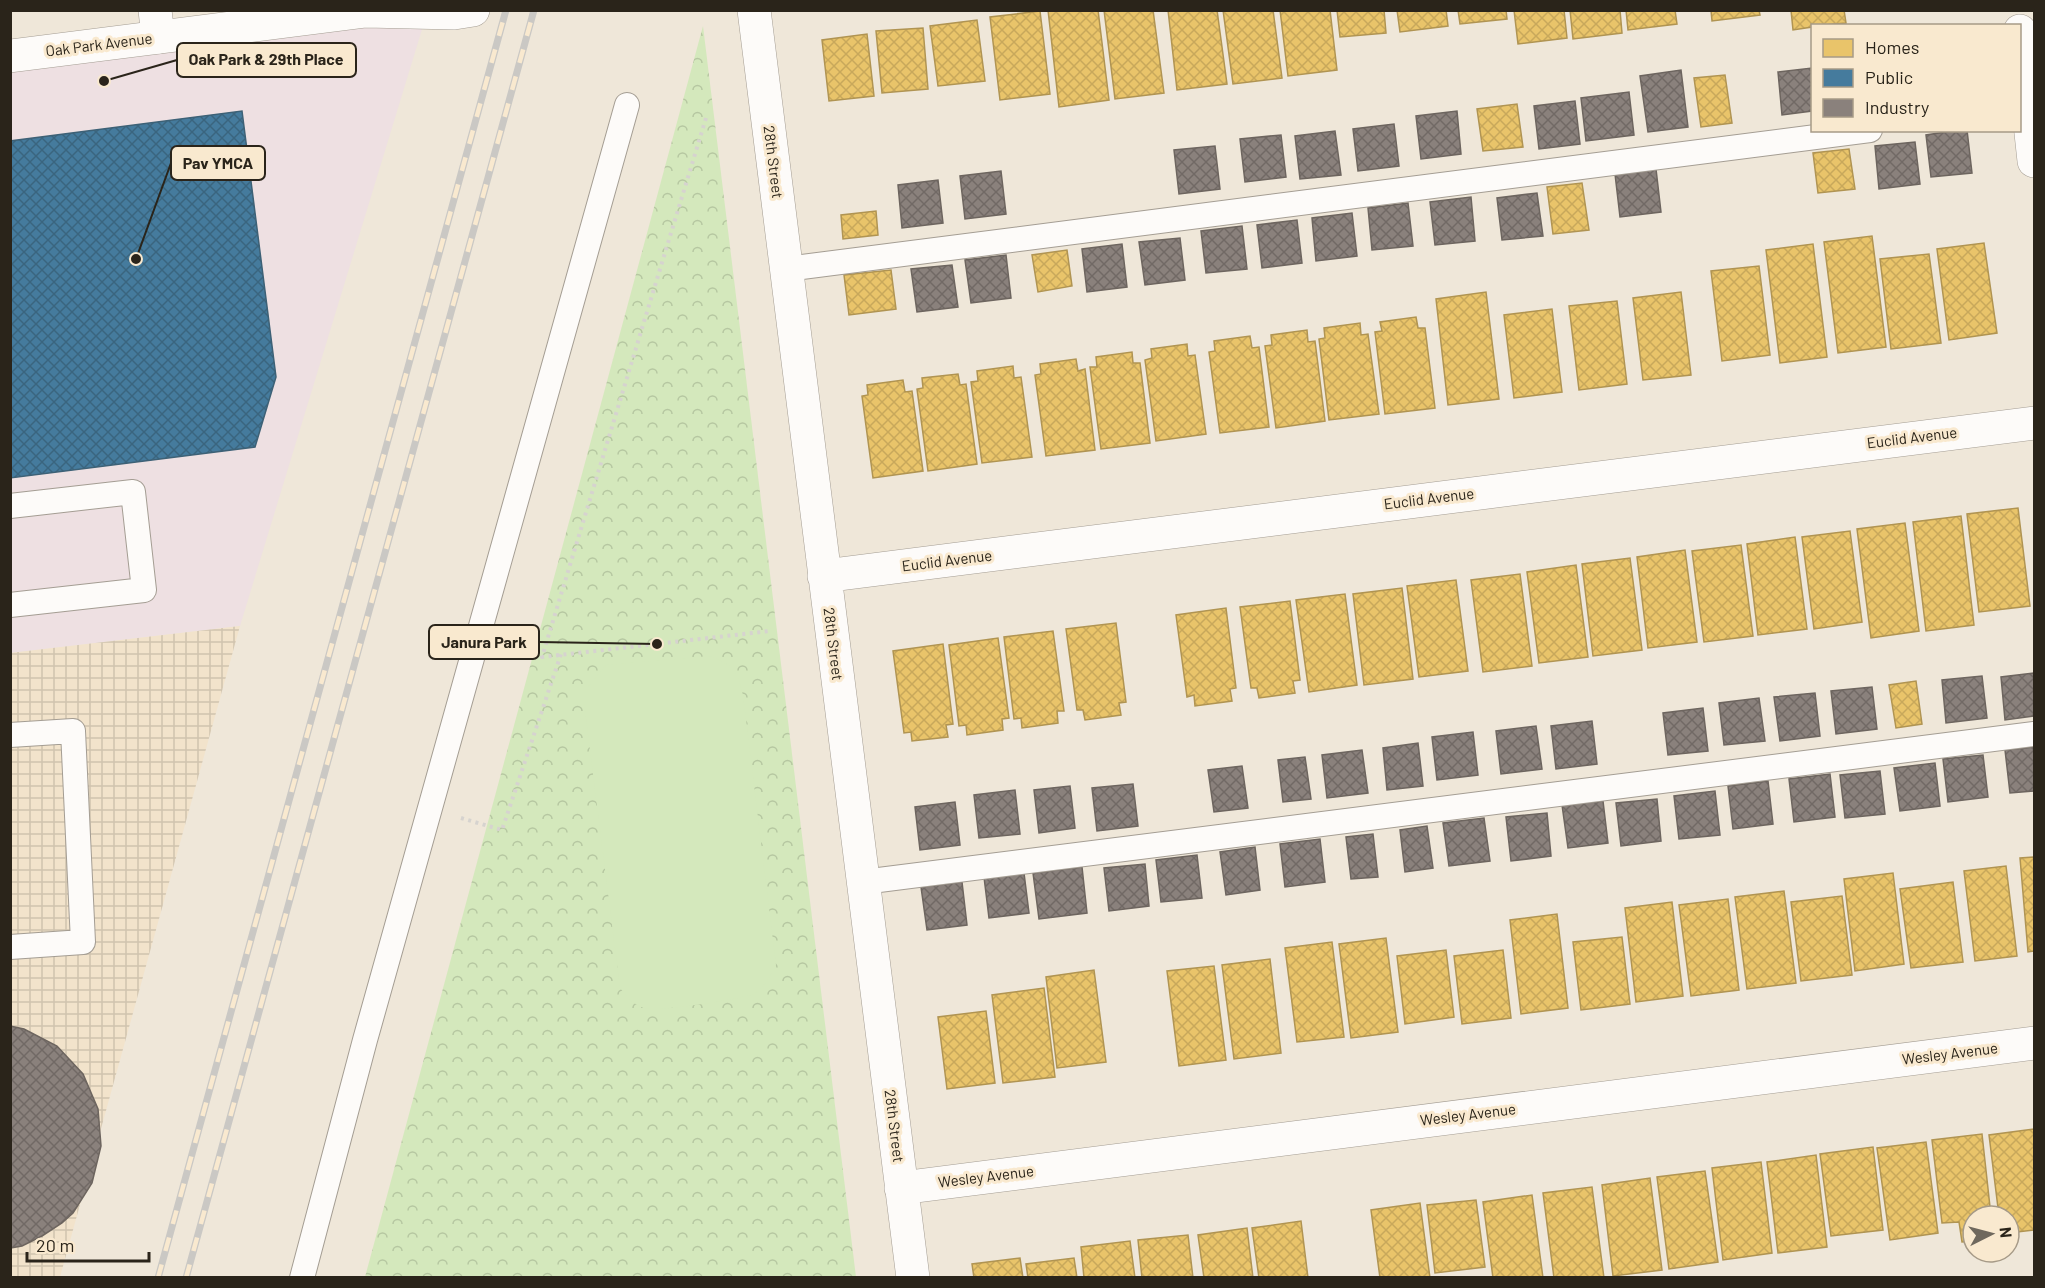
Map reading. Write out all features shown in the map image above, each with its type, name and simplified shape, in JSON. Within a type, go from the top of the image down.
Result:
[{"type":"street","name":"Oak Park Avenue","points":[[10,56],[156,24],[367,11],[454,13],[473,10]]},
{"type":"street","name":"28th Street","points":[[754,10],[913,1278]]},
{"type":"street","points":[[2021,51],[2034,161]]},
{"type":"street","name":"Euclid Avenue","points":[[824,576],[2034,423]]},
{"type":"street","name":"Wesley Avenue","points":[[901,1188],[2034,1043]]},
{"type":"lane","points":[[302,1278],[365,1040],[627,105]]},
{"type":"lane","points":[[786,269],[1854,132]]},
{"type":"lane","points":[[10,506],[133,492],[144,590],[10,605]]},
{"type":"lane","points":[[10,735],[73,730],[83,942],[10,947]]},
{"type":"lane","points":[[863,882],[2034,734]]},
{"type":"path","points":[[706,118],[542,657],[770,631]]},
{"type":"path","points":[[430,809],[502,830],[561,654]]},
{"type":"shaded area","points":[[427,13],[240,626],[11,653],[10,66]]},
{"type":"shaded area","points":[[240,626],[60,1277],[11,1277],[10,653]]},
{"type":"green space","points":[[703,26],[856,1277],[365,1277]]},
{"type":"green space","points":[[710,656],[730,666],[736,674],[743,695],[776,965],[764,985],[753,994],[685,1006],[645,1008],[633,1002],[620,988],[584,703],[588,687],[606,665]]},
{"type":"building: Homes","points":[[1048,10],[1098,10],[1109,100],[1059,107]]},
{"type":"building: Homes","points":[[1104,10],[1153,10],[1164,93],[1115,99]]},
{"type":"building: Homes","points":[[1168,10],[1217,10],[1227,84],[1177,90]]},
{"type":"building: Homes","points":[[1223,10],[1273,10],[1282,78],[1233,84]]},
{"type":"building: Homes","points":[[1280,10],[1330,10],[1337,70],[1288,76]]},
{"type":"building: Homes","points":[[1337,10],[1384,10],[1386,33],[1340,37]]},
{"type":"building: Homes","points":[[1397,10],[1446,10],[1448,26],[1400,32]]},
{"type":"building: Homes","points":[[1458,10],[1506,10],[1507,19],[1460,24]]},
{"type":"building: Homes","points":[[1514,10],[1564,10],[1567,38],[1518,44]]},
{"type":"building: Homes","points":[[1570,10],[1620,10],[1622,33],[1573,39]]},
{"type":"building: Homes","points":[[1626,10],[1675,10],[1677,24],[1628,30]]},
{"type":"building: Homes","points":[[1711,10],[1759,10],[1760,15],[1712,21]]},
{"type":"building: Homes","points":[[1791,10],[1844,10],[1846,23],[1811,24],[1811,27],[1793,30]]},
{"type":"building: Homes","points":[[1040,11],[1050,94],[1000,100],[990,17]]},
{"type":"building: Homes","points":[[977,20],[985,81],[938,86],[930,26]]},
{"type":"building: Homes","points":[[923,28],[928,89],[882,93],[876,31]]},
{"type":"building: Homes","points":[[867,34],[874,96],[829,101],[822,40]]},
{"type":"building: Homes","points":[[1725,75],[1732,123],[1701,127],[1694,78]]},
{"type":"building: Homes","points":[[1517,104],[1523,147],[1483,151],[1477,109]]},
{"type":"building: Homes","points":[[1849,149],[1855,189],[1818,193],[1813,153]]},
{"type":"building: Homes","points":[[1582,183],[1589,230],[1553,234],[1547,187]]},
{"type":"building: Homes","points":[[876,211],[878,235],[843,239],[841,215]]},
{"type":"building: Homes","points":[[1872,236],[1886,347],[1838,353],[1824,242]]},
{"type":"building: Homes","points":[[1984,243],[1997,333],[1949,340],[1937,249]]},
{"type":"building: Homes","points":[[1813,244],[1827,357],[1780,363],[1766,250]]},
{"type":"building: Homes","points":[[1067,250],[1072,286],[1038,292],[1032,255]]},
{"type":"building: Homes","points":[[1929,254],[1941,343],[1891,349],[1880,259]]},
{"type":"building: Homes","points":[[1759,266],[1770,355],[1722,361],[1711,271]]},
{"type":"building: Homes","points":[[891,270],[896,309],[849,315],[844,275]]},
{"type":"building: Homes","points":[[1486,292],[1499,399],[1448,405],[1436,299]]},
{"type":"building: Homes","points":[[1681,292],[1691,375],[1643,380],[1633,298]]},
{"type":"building: Homes","points":[[1617,301],[1627,384],[1579,390],[1569,306]]},
{"type":"building: Homes","points":[[1552,309],[1562,392],[1514,398],[1504,315]]},
{"type":"building: Homes","points":[[1416,317],[1418,328],[1425,328],[1435,408],[1385,414],[1375,332],[1382,331],[1380,322]]},
{"type":"building: Homes","points":[[1360,323],[1361,335],[1368,334],[1379,414],[1329,420],[1319,339],[1325,338],[1324,328]]},
{"type":"building: Homes","points":[[1307,330],[1308,342],[1315,341],[1325,421],[1276,428],[1265,346],[1272,345],[1271,335]]},
{"type":"building: Homes","points":[[1250,336],[1252,348],[1259,347],[1269,427],[1220,433],[1209,352],[1215,351],[1214,341]]},
{"type":"building: Homes","points":[[1187,344],[1188,356],[1195,355],[1206,434],[1156,441],[1145,360],[1152,358],[1151,349]]},
{"type":"building: Homes","points":[[1132,352],[1133,363],[1140,363],[1150,443],[1101,449],[1090,367],[1097,367],[1096,357]]},
{"type":"building: Homes","points":[[1076,359],[1078,371],[1085,369],[1095,450],[1046,456],[1035,375],[1041,374],[1040,364]]},
{"type":"building: Homes","points":[[1013,366],[1014,378],[1021,377],[1032,457],[982,463],[971,382],[978,381],[977,371]]},
{"type":"building: Homes","points":[[958,374],[960,385],[966,384],[977,464],[928,471],[917,389],[923,388],[922,378]]},
{"type":"building: Homes","points":[[903,380],[905,392],[912,391],[923,471],[873,478],[862,396],[868,395],[867,385]]},
{"type":"building: Homes","points":[[2018,508],[2030,606],[1979,612],[1967,514]]},
{"type":"building: Homes","points":[[1961,516],[1974,625],[1926,631],[1913,522]]},
{"type":"building: Homes","points":[[1905,523],[1919,631],[1871,638],[1857,529]]},
{"type":"building: Homes","points":[[1850,531],[1862,622],[1814,629],[1802,537]]},
{"type":"building: Homes","points":[[1795,537],[1807,629],[1758,635],[1747,544]]},
{"type":"building: Homes","points":[[1741,545],[1753,636],[1704,642],[1692,551]]},
{"type":"building: Homes","points":[[1685,550],[1697,642],[1648,648],[1637,557]]},
{"type":"building: Homes","points":[[1630,558],[1642,650],[1593,656],[1582,564]]},
{"type":"building: Homes","points":[[1576,565],[1588,657],[1539,663],[1527,572]]},
{"type":"building: Homes","points":[[1520,574],[1532,666],[1483,672],[1471,580]]},
{"type":"building: Homes","points":[[1456,580],[1468,671],[1419,677],[1407,586]]},
{"type":"building: Homes","points":[[1402,588],[1413,679],[1364,685],[1353,594]]},
{"type":"building: Homes","points":[[1345,594],[1357,685],[1309,692],[1296,600]]},
{"type":"building: Homes","points":[[1290,601],[1300,680],[1293,681],[1295,693],[1259,698],[1257,688],[1251,688],[1240,607]]},
{"type":"building: Homes","points":[[1226,608],[1236,688],[1230,689],[1232,701],[1195,706],[1194,695],[1187,697],[1176,615]]},
{"type":"building: Homes","points":[[1116,623],[1126,702],[1119,703],[1121,715],[1085,720],[1083,710],[1077,710],[1066,629]]},
{"type":"building: Homes","points":[[1053,631],[1064,711],[1057,711],[1058,723],[1022,728],[1021,718],[1014,719],[1004,637]]},
{"type":"building: Homes","points":[[998,638],[1009,718],[1002,719],[1003,730],[967,735],[966,725],[959,726],[949,645]]},
{"type":"building: Homes","points":[[943,644],[953,724],[946,725],[948,737],[912,741],[911,732],[904,733],[893,651]]},
{"type":"building: Homes","points":[[1916,681],[1922,724],[1896,728],[1889,685]]},
{"type":"building: Homes","points":[[2034,857],[2034,951],[2028,952],[2020,858]]},
{"type":"building: Homes","points":[[2006,866],[2017,956],[1975,961],[1964,871]]},
{"type":"building: Homes","points":[[1893,873],[1904,964],[1855,971],[1844,879]]},
{"type":"building: Homes","points":[[1953,882],[1963,962],[1911,968],[1900,889]]},
{"type":"building: Homes","points":[[1784,891],[1796,983],[1747,989],[1735,897]]},
{"type":"building: Homes","points":[[1842,896],[1852,975],[1801,981],[1791,902]]},
{"type":"building: Homes","points":[[1728,899],[1739,990],[1691,996],[1679,905]]},
{"type":"building: Homes","points":[[1672,902],[1683,996],[1636,1002],[1625,908]]},
{"type":"building: Homes","points":[[1557,914],[1568,1008],[1521,1014],[1510,920]]},
{"type":"building: Homes","points":[[1622,937],[1630,1004],[1581,1010],[1573,942]]},
{"type":"building: Homes","points":[[1386,938],[1398,1032],[1351,1038],[1339,944]]},
{"type":"building: Homes","points":[[1332,942],[1344,1037],[1297,1042],[1285,948]]},
{"type":"building: Homes","points":[[1446,950],[1454,1017],[1405,1024],[1397,956]]},
{"type":"building: Homes","points":[[1503,950],[1511,1018],[1462,1024],[1454,956]]},
{"type":"building: Homes","points":[[1270,959],[1281,1053],[1234,1059],[1222,965]]},
{"type":"building: Homes","points":[[1214,966],[1226,1060],[1179,1066],[1167,971]]},
{"type":"building: Homes","points":[[1094,970],[1106,1062],[1057,1068],[1046,977]]},
{"type":"building: Homes","points":[[1044,988],[1055,1077],[1003,1083],[992,995]]},
{"type":"building: Homes","points":[[986,1011],[995,1083],[947,1089],[938,1017]]},
{"type":"building: Homes","points":[[2034,1129],[2034,1230],[2021,1232],[2021,1204],[1998,1204],[1989,1135]]},
{"type":"building: Homes","points":[[1982,1134],[1990,1204],[1961,1204],[1961,1235],[1959,1222],[1942,1223],[1932,1140]]},
{"type":"building: Homes","points":[[1926,1142],[1938,1233],[1890,1240],[1877,1148]]},
{"type":"building: Homes","points":[[1873,1147],[1883,1230],[1831,1236],[1820,1154]]},
{"type":"building: Homes","points":[[1816,1155],[1827,1247],[1778,1253],[1767,1162]]},
{"type":"building: Homes","points":[[1761,1162],[1772,1253],[1723,1260],[1712,1168]]},
{"type":"building: Homes","points":[[1705,1171],[1718,1262],[1669,1269],[1657,1177]]},
{"type":"building: Homes","points":[[1650,1178],[1662,1270],[1613,1276],[1602,1185]]},
{"type":"building: Homes","points":[[1592,1187],[1604,1278],[1554,1278],[1543,1193]]},
{"type":"building: Homes","points":[[1532,1195],[1543,1278],[1493,1278],[1483,1202]]},
{"type":"building: Homes","points":[[1476,1200],[1485,1267],[1435,1273],[1427,1205]]},
{"type":"building: Homes","points":[[1420,1203],[1430,1278],[1380,1278],[1371,1210]]},
{"type":"building: Homes","points":[[1301,1221],[1308,1278],[1259,1278],[1252,1228]]},
{"type":"building: Homes","points":[[1247,1228],[1253,1278],[1204,1278],[1198,1235]]},
{"type":"building: Homes","points":[[1188,1235],[1193,1278],[1142,1278],[1138,1240]]},
{"type":"building: Homes","points":[[1130,1241],[1135,1278],[1084,1278],[1081,1247]]},
{"type":"building: Homes","points":[[1020,1258],[1023,1278],[974,1278],[972,1264]]},
{"type":"building: Homes","points":[[1074,1258],[1077,1278],[1028,1278],[1026,1264]]},
{"type":"building: Public","points":[[242,111],[276,377],[255,447],[10,478],[10,141]]},
{"type":"building: Industry","points":[[1811,68],[1811,111],[1782,115],[1778,72]]},
{"type":"building: Industry","points":[[1681,70],[1688,127],[1648,132],[1640,76]]},
{"type":"building: Industry","points":[[1629,92],[1634,135],[1586,141],[1581,98]]},
{"type":"building: Industry","points":[[1575,101],[1580,144],[1539,149],[1534,106]]},
{"type":"building: Industry","points":[[1457,111],[1461,154],[1421,159],[1416,116]]},
{"type":"building: Industry","points":[[1394,124],[1399,166],[1358,171],[1353,129]]},
{"type":"building: Industry","points":[[1335,131],[1341,175],[1300,179],[1295,136]]},
{"type":"building: Industry","points":[[1967,132],[1972,173],[1931,177],[1926,135]]},
{"type":"building: Industry","points":[[1281,135],[1286,177],[1245,182],[1240,139]]},
{"type":"building: Industry","points":[[1915,142],[1920,184],[1879,189],[1875,146]]},
{"type":"building: Industry","points":[[1215,146],[1220,189],[1179,194],[1174,150]]},
{"type":"building: Industry","points":[[1656,169],[1661,212],[1620,217],[1615,174]]},
{"type":"building: Industry","points":[[1001,171],[1006,214],[965,219],[960,176]]},
{"type":"building: Industry","points":[[938,180],[943,223],[902,228],[898,185]]},
{"type":"building: Industry","points":[[1537,193],[1543,236],[1502,240],[1497,198]]},
{"type":"building: Industry","points":[[1471,197],[1475,241],[1435,245],[1430,202]]},
{"type":"building: Industry","points":[[1408,203],[1413,246],[1372,250],[1368,208]]},
{"type":"building: Industry","points":[[1352,213],[1357,256],[1316,261],[1312,218]]},
{"type":"building: Industry","points":[[1297,220],[1302,263],[1262,268],[1257,225]]},
{"type":"building: Industry","points":[[1242,226],[1247,269],[1206,273],[1201,231]]},
{"type":"building: Industry","points":[[1180,238],[1185,280],[1145,285],[1139,242]]},
{"type":"building: Industry","points":[[1122,244],[1127,287],[1087,292],[1082,249]]},
{"type":"building: Industry","points":[[1006,255],[1011,298],[971,303],[965,260]]},
{"type":"building: Industry","points":[[952,265],[958,307],[917,312],[911,269]]},
{"type":"building: Industry","points":[[2034,673],[2034,716],[2005,720],[2001,677]]},
{"type":"building: Industry","points":[[1982,676],[1987,718],[1946,723],[1942,680]]},
{"type":"building: Industry","points":[[1872,687],[1877,729],[1836,734],[1831,691]]},
{"type":"building: Industry","points":[[1815,693],[1820,736],[1780,741],[1774,697]]},
{"type":"building: Industry","points":[[1759,698],[1765,741],[1724,745],[1719,703]]},
{"type":"building: Industry","points":[[1703,708],[1708,751],[1668,755],[1663,713]]},
{"type":"building: Industry","points":[[1592,721],[1597,764],[1556,769],[1551,726]]},
{"type":"building: Industry","points":[[1536,726],[1542,769],[1501,774],[1496,731]]},
{"type":"building: Industry","points":[[1473,732],[1478,775],[1437,780],[1432,737]]},
{"type":"building: Industry","points":[[1418,743],[1423,786],[1387,790],[1383,748]]},
{"type":"building: Industry","points":[[2034,747],[2034,791],[2010,793],[2005,750]]},
{"type":"building: Industry","points":[[1362,750],[1368,793],[1327,798],[1322,755]]},
{"type":"building: Industry","points":[[1983,755],[1988,797],[1948,802],[1943,759]]},
{"type":"building: Industry","points":[[1305,757],[1311,799],[1283,802],[1278,760]]},
{"type":"building: Industry","points":[[1935,763],[1940,806],[1900,811],[1894,768]]},
{"type":"building: Industry","points":[[1242,766],[1248,808],[1214,812],[1208,770]]},
{"type":"building: Industry","points":[[1880,771],[1885,814],[1845,818],[1840,775]]},
{"type":"building: Industry","points":[[1830,774],[1835,817],[1794,822],[1789,779]]},
{"type":"building: Industry","points":[[1768,781],[1773,824],[1733,829],[1728,786]]},
{"type":"building: Industry","points":[[1133,784],[1138,826],[1097,831],[1092,788]]},
{"type":"building: Industry","points":[[1070,786],[1075,828],[1039,833],[1034,790]]},
{"type":"building: Industry","points":[[1015,790],[1020,834],[979,838],[974,795]]},
{"type":"building: Industry","points":[[1715,791],[1720,835],[1679,839],[1674,796]]},
{"type":"building: Industry","points":[[1657,799],[1661,841],[1621,846],[1616,803]]},
{"type":"building: Industry","points":[[1603,801],[1608,843],[1568,848],[1562,805]]},
{"type":"building: Industry","points":[[955,802],[960,845],[920,850],[915,807]]},
{"type":"building: Industry","points":[[1547,813],[1551,856],[1511,861],[1506,817]]},
{"type":"building: Industry","points":[[1484,818],[1490,861],[1449,866],[1443,823]]},
{"type":"building: Industry","points":[[1427,826],[1433,868],[1405,872],[1400,830]]},
{"type":"building: Industry","points":[[1373,834],[1378,877],[1351,879],[1346,837]]},
{"type":"building: Industry","points":[[1320,839],[1325,882],[1285,887],[1280,844]]},
{"type":"building: Industry","points":[[1255,847],[1260,890],[1226,895],[1220,852]]},
{"type":"building: Industry","points":[[1197,855],[1202,898],[1161,902],[1156,860]]},
{"type":"building: Industry","points":[[1145,864],[1149,906],[1109,911],[1104,868]]},
{"type":"building: Industry","points":[[1082,867],[1087,913],[1039,919],[1033,873]]},
{"type":"building: Industry","points":[[1024,873],[1029,913],[989,918],[984,877]]},
{"type":"building: Industry","points":[[962,882],[967,925],[927,930],[921,887]]},
{"type":"building: Industry","points":[[10,1026],[24,1029],[57,1046],[83,1074],[98,1109],[101,1146],[92,1183],[73,1213],[42,1236],[22,1246],[10,1248]]},
{"type":"railway","points":[[158,1278],[506,10]]},
{"type":"railway","points":[[186,1278],[534,10]]},
{"type":"place","name":"Oak Park & 29th Place","points":[[104,81]]},
{"type":"place","name":"Pav YMCA","points":[[136,259]]},
{"type":"place","name":"Janura Park","points":[[657,644]]}]
